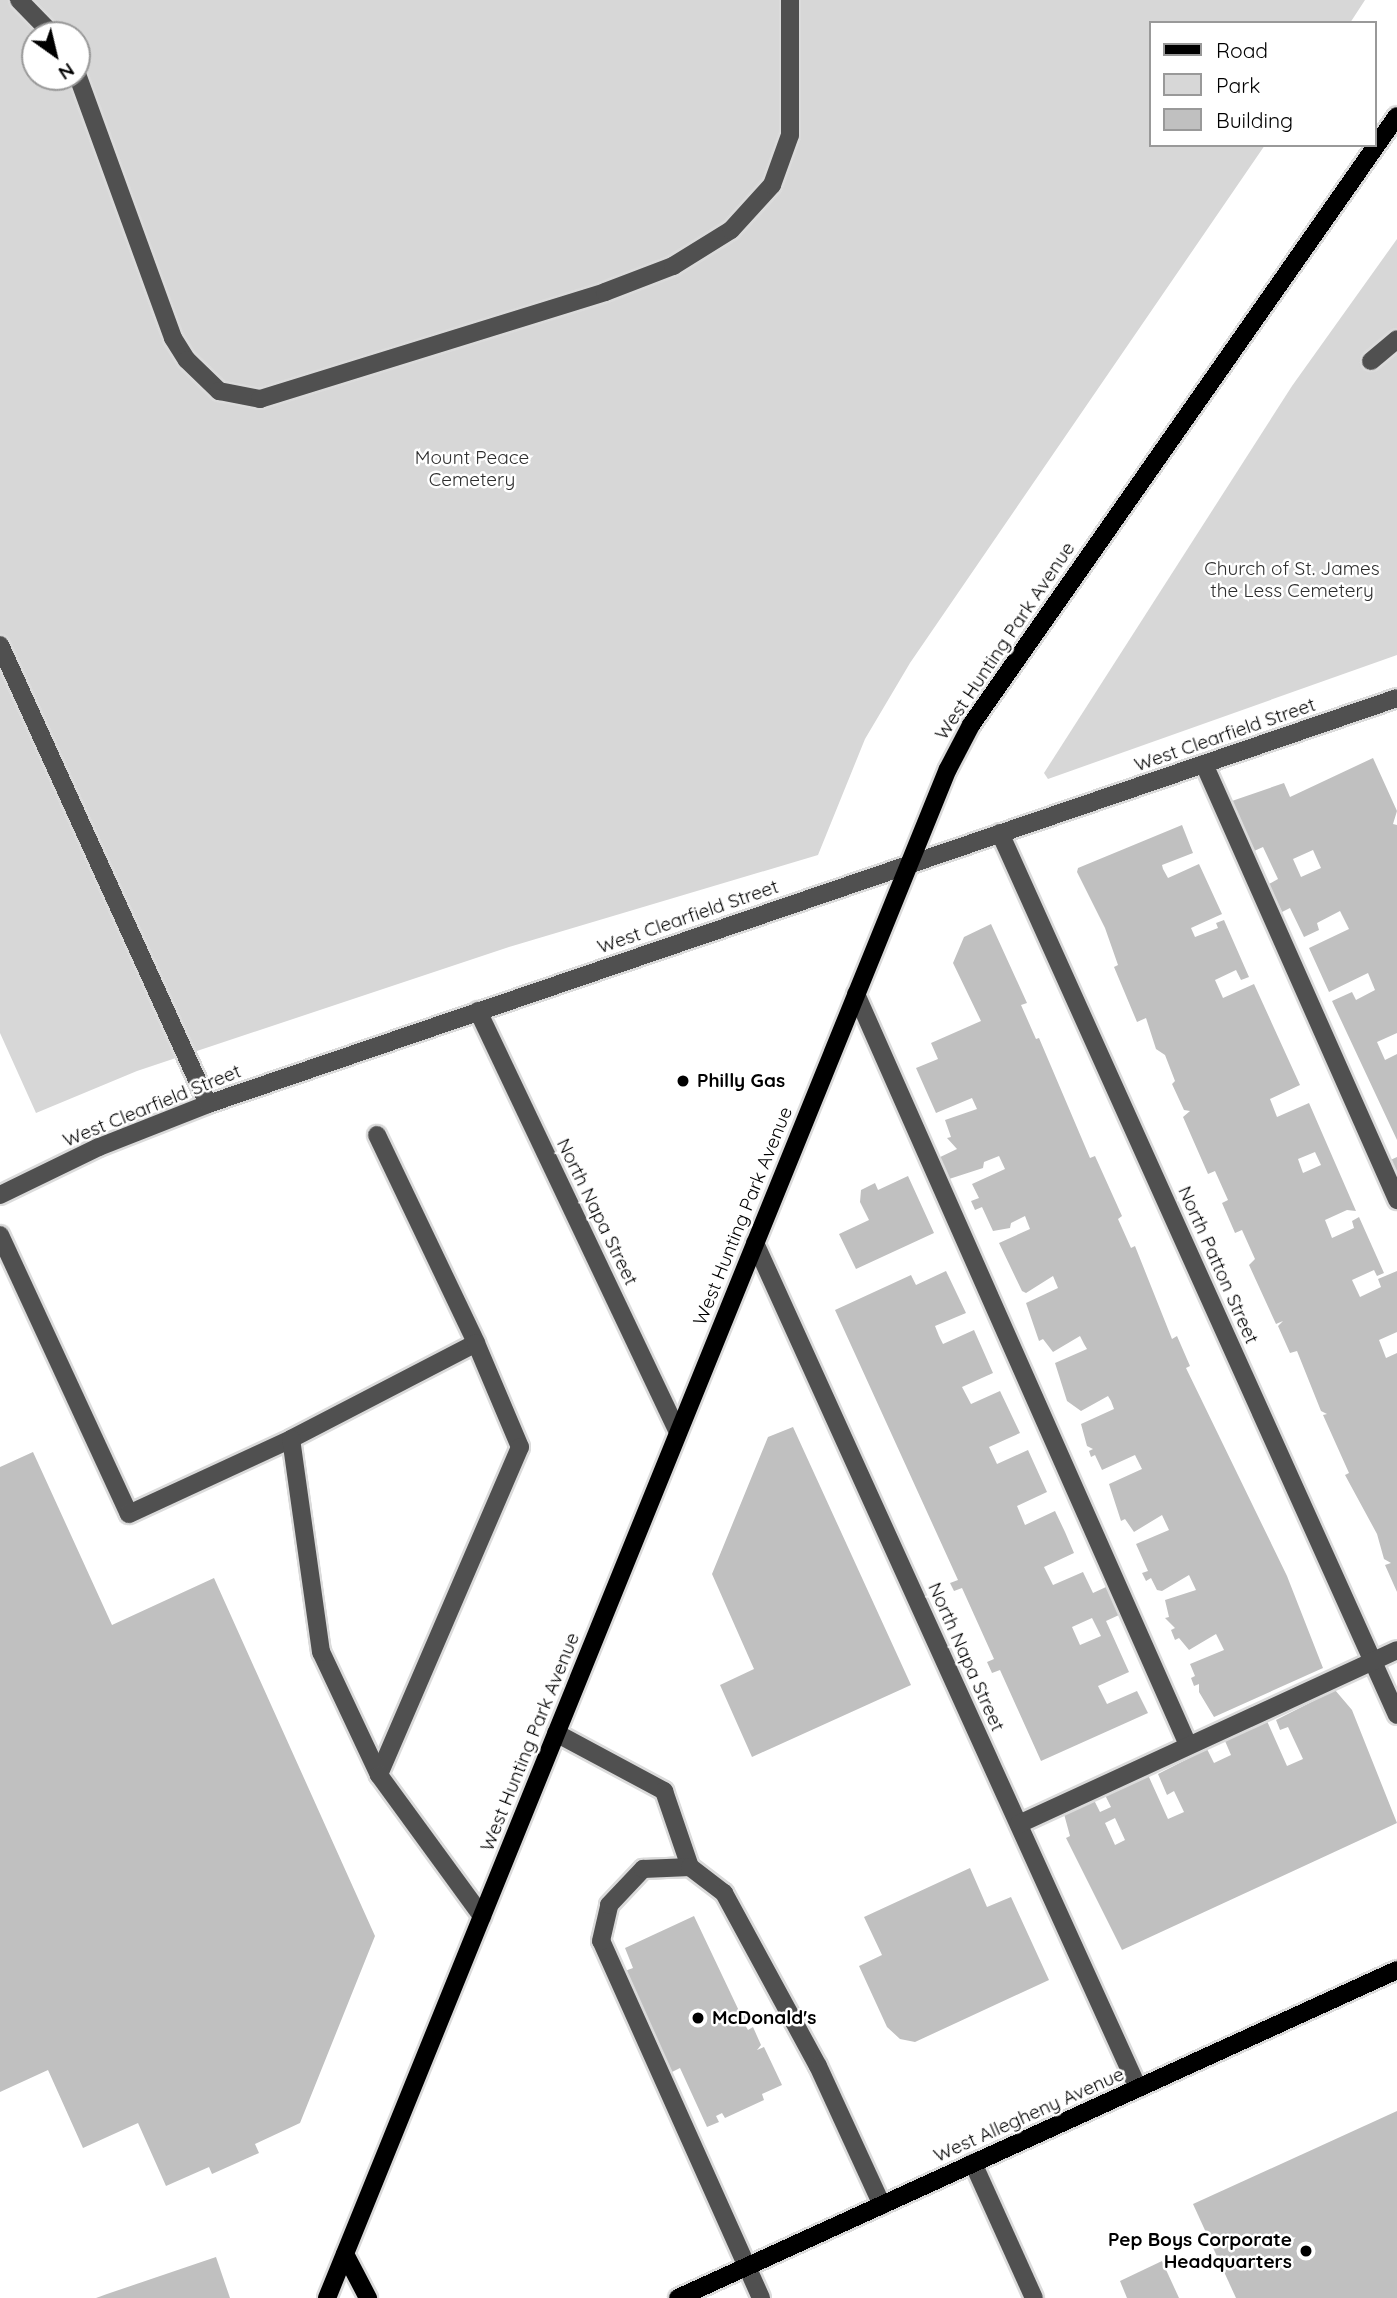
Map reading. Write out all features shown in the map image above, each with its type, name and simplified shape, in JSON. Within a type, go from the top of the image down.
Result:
[{"type":"main road","name":"West Hunting Park Avenue","points":[[1376,146],[1397,116]]},
{"type":"main road","name":"West Hunting Park Avenue","points":[[327,2298],[948,769],[971,725],[1375,147]]},
{"type":"main road","name":"West Allegheny Avenue","points":[[678,2298],[1397,1970]]},
{"type":"main road","points":[[345,2254],[368,2298]]},
{"type":"street","points":[[19,0],[39,21]]},
{"type":"street","points":[[83,91],[173,338],[187,360],[219,391],[260,399],[604,292],[673,266],[722,237],[772,185],[790,135],[790,0]]},
{"type":"street","points":[[1371,360],[1397,339]]},
{"type":"street","points":[[0,645],[208,1104]]},
{"type":"street","name":"West Clearfield Street","points":[[0,1195],[99,1147],[208,1104],[1397,698]]},
{"type":"street","points":[[1204,764],[1397,1200]]},
{"type":"street","name":"North Patton Street","points":[[1000,833],[1397,1715]]},
{"type":"street","points":[[856,994],[1188,1745]]},
{"type":"street","name":"North Napa Street","points":[[478,1011],[678,1432]]},
{"type":"street","points":[[377,1135],[476,1343],[520,1447],[379,1775]]},
{"type":"street","points":[[0,1235],[129,1514],[291,1439],[476,1343]]},
{"type":"street","name":"North Napa Street","points":[[755,1243],[1138,2088]]},
{"type":"street","points":[[291,1439],[321,1651],[379,1775],[482,1916]]},
{"type":"street","points":[[1018,1824],[1397,1650]]},
{"type":"street","points":[[556,1733],[664,1791],[690,1867],[724,1893],[818,2066],[882,2205]]},
{"type":"street","points":[[690,1867],[643,1869],[609,1905],[601,1941],[761,2298]]},
{"type":"street","points":[[973,2164],[1034,2298]]},
{"type":"green space","name":"Mount Peace Cemetery","points":[[0,0],[1365,0],[1351,21],[1148,21],[1148,147],[1264,147],[910,663],[865,739],[818,855],[509,947],[137,1071],[36,1113],[0,1033]]},
{"type":"green space","name":"Church of St. James the Less Cemetery","points":[[1397,239],[1397,655],[1048,779],[1044,773],[1292,386]]},
{"type":"building","points":[[1373,758],[1397,811],[1393,824],[1397,825],[1397,1033],[1377,1042],[1385,1060],[1397,1054],[1397,1140],[1332,1001],[1352,992],[1356,1000],[1375,990],[1368,973],[1329,992],[1309,948],[1349,929],[1340,911],[1317,923],[1319,930],[1304,937],[1290,908],[1282,912],[1269,884],[1278,879],[1263,847],[1252,852],[1229,802],[1284,783],[1290,797]],"holes":[[[1313,850],[1321,868],[1301,877],[1293,859]]]},
{"type":"building","points":[[1182,825],[1193,853],[1162,865],[1163,869],[1168,878],[1199,864],[1222,914],[1191,928],[1195,937],[1218,928],[1216,923],[1224,920],[1249,977],[1241,980],[1236,970],[1215,980],[1223,998],[1254,984],[1300,1085],[1270,1099],[1277,1117],[1309,1103],[1356,1211],[1347,1210],[1325,1220],[1332,1238],[1354,1228],[1352,1221],[1359,1217],[1384,1273],[1377,1276],[1374,1270],[1352,1280],[1360,1297],[1381,1287],[1378,1279],[1397,1271],[1397,1332],[1379,1340],[1386,1358],[1397,1353],[1397,1592],[1385,1565],[1391,1563],[1384,1559],[1377,1534],[1345,1475],[1349,1473],[1323,1415],[1327,1414],[1321,1411],[1297,1351],[1290,1353],[1278,1326],[1283,1321],[1276,1324],[1249,1265],[1255,1259],[1242,1230],[1235,1233],[1222,1203],[1228,1200],[1215,1171],[1208,1174],[1183,1117],[1190,1111],[1184,1110],[1172,1084],[1175,1081],[1165,1055],[1156,1049],[1146,1018],[1137,1022],[1114,967],[1118,965],[1105,928],[1077,872],[1078,868]],"holes":[[[1315,1152],[1321,1165],[1303,1173],[1298,1159]]]},
{"type":"building","points":[[991,924],[1027,1003],[1021,1005],[1036,1039],[1039,1038],[1090,1158],[1095,1156],[1122,1216],[1118,1219],[1131,1248],[1135,1246],[1172,1339],[1177,1336],[1190,1366],[1186,1368],[1287,1576],[1323,1668],[1214,1717],[1199,1692],[1199,1684],[1194,1686],[1191,1678],[1195,1676],[1190,1664],[1224,1650],[1216,1634],[1189,1650],[1179,1638],[1175,1640],[1171,1630],[1175,1628],[1165,1618],[1169,1617],[1165,1600],[1196,1590],[1189,1575],[1162,1591],[1157,1590],[1151,1578],[1146,1581],[1142,1573],[1148,1571],[1136,1544],[1169,1530],[1162,1515],[1134,1532],[1125,1519],[1121,1521],[1109,1484],[1142,1469],[1135,1455],[1102,1470],[1095,1455],[1091,1457],[1089,1451],[1093,1449],[1087,1446],[1081,1424],[1114,1409],[1111,1401],[1108,1396],[1081,1411],[1067,1401],[1055,1363],[1087,1349],[1080,1336],[1053,1352],[1043,1339],[1039,1341],[1026,1303],[1058,1288],[1053,1276],[1026,1293],[1022,1291],[999,1243],[1030,1229],[1025,1216],[1011,1223],[1010,1228],[993,1231],[982,1207],[975,1210],[971,1201],[979,1198],[972,1184],[1005,1169],[999,1156],[984,1162],[983,1168],[946,1180],[936,1159],[957,1149],[947,1138],[951,1137],[945,1120],[977,1109],[972,1098],[936,1113],[916,1068],[938,1059],[931,1043],[981,1021],[953,963],[964,937]]},
{"type":"building","points":[[1397,1157],[1397,1183],[1386,1162]]},
{"type":"building","points":[[908,1176],[934,1233],[856,1269],[839,1234],[869,1220],[860,1202],[861,1190],[875,1183],[878,1190]]},
{"type":"building","points":[[946,1271],[966,1313],[935,1326],[939,1336],[943,1344],[974,1330],[993,1373],[962,1387],[971,1404],[1000,1391],[1020,1433],[989,1447],[997,1464],[1028,1450],[1047,1492],[1017,1506],[1025,1525],[1055,1511],[1074,1553],[1044,1567],[1053,1585],[1083,1572],[1093,1593],[1106,1587],[1119,1615],[1106,1621],[1129,1672],[1098,1686],[1107,1704],[1137,1691],[1148,1713],[1041,1761],[1000,1670],[992,1673],[987,1662],[994,1659],[962,1588],[954,1591],[950,1583],[958,1580],[835,1310],[911,1275],[916,1285]],"holes":[[[1092,1618],[1101,1636],[1080,1645],[1072,1627]]]},
{"type":"building","points":[[793,1427],[911,1685],[752,1757],[720,1685],[754,1669],[712,1574],[768,1437]]},
{"type":"building","points":[[33,1452],[112,1625],[214,1578],[375,1936],[300,2123],[255,2144],[259,2153],[212,2174],[209,2167],[166,2186],[138,2123],[83,2148],[48,2070],[0,2092],[0,1467]]},
{"type":"building","points":[[1335,1690],[1352,1710],[1397,1823],[1122,1950],[1066,1838],[1070,1836],[1064,1814],[1094,1800],[1100,1812],[1111,1807],[1105,1795],[1148,1775],[1168,1819],[1184,1812],[1174,1791],[1167,1795],[1158,1774],[1207,1749],[1214,1763],[1231,1755],[1225,1741],[1267,1721],[1287,1766],[1303,1759],[1288,1727],[1280,1730],[1276,1720]],"holes":[[[1115,1818],[1125,1840],[1115,1845],[1105,1823]]]},
{"type":"building","points":[[970,1868],[987,1907],[1011,1897],[1049,1980],[915,2042],[900,2039],[887,2027],[859,1966],[882,1955],[864,1917]]},
{"type":"building","name":"McDonald's","points":[[694,1916],[740,2013],[745,2011],[750,2023],[745,2025],[748,2030],[753,2027],[761,2045],[757,2050],[764,2047],[782,2085],[762,2094],[764,2100],[725,2118],[722,2113],[716,2116],[719,2122],[707,2127],[680,2068],[672,2072],[625,1971],[633,1968],[625,1948]]},
{"type":"building","name":"Pep Boys Corporate Headquarters","points":[[1397,2111],[1397,2298],[1236,2298],[1193,2204]]},
{"type":"building","points":[[216,2257],[230,2298],[96,2298],[107,2294]]},
{"type":"building","points":[[1162,2261],[1179,2298],[1127,2298],[1120,2281]]},
{"type":"place","name":"Philly Gas","points":[[683,1081]]},
{"type":"place","name":"McDonald's","points":[[698,2018]]},
{"type":"place","name":"Pep Boys Corporate Headquarters","points":[[1306,2251]]}]
